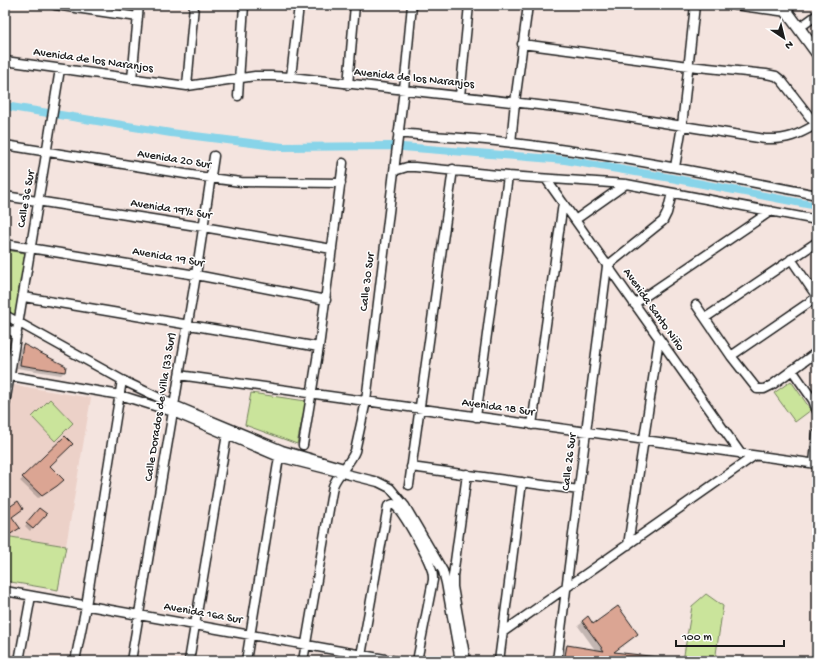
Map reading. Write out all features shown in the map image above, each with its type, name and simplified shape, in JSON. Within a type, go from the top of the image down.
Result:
[{"type":"main road","points":[[784,8],[817,53]]},
{"type":"street","points":[[55,5],[138,17]]},
{"type":"street","points":[[132,79],[139,5]]},
{"type":"street","points":[[187,86],[194,5]]},
{"type":"street","points":[[238,96],[244,5]]},
{"type":"street","points":[[291,77],[299,5]]},
{"type":"street","points":[[348,85],[355,5]]},
{"type":"street","name":"Calle 30 Sur","points":[[303,661],[333,486],[352,458],[366,401],[396,158],[412,5]]},
{"type":"street","points":[[460,96],[469,5]]},
{"type":"street","points":[[511,143],[528,5]]},
{"type":"street","points":[[675,167],[682,126],[695,5]]},
{"type":"street","points":[[734,5],[784,8]]},
{"type":"street","points":[[799,28],[817,15]]},
{"type":"street","points":[[522,44],[776,76],[788,88],[816,125]]},
{"type":"street","name":"Avenida de los Naranjos","points":[[5,61],[187,86],[255,76],[291,77],[348,85],[404,89],[582,110],[776,139],[785,139],[796,136],[816,125]]},
{"type":"street","name":"Calle 36 Sur","points":[[5,404],[7,375],[20,323],[30,248],[60,69]]},
{"type":"street","points":[[398,137],[511,143],[601,155],[675,167],[817,194]]},
{"type":"street","name":"Avenida 20 Sur","points":[[5,145],[241,182],[341,183]]},
{"type":"street","name":"Calle Dorados de Villa (33 Sur)","points":[[131,661],[196,275],[214,156]]},
{"type":"street","points":[[303,445],[326,300],[343,163]]},
{"type":"street","points":[[394,171],[416,167],[453,169],[508,176],[626,184],[817,220]]},
{"type":"street","points":[[409,485],[453,169]]},
{"type":"street","points":[[476,417],[508,176]]},
{"type":"street","name":"Avenida Santo Niño","points":[[546,179],[741,454]]},
{"type":"street","points":[[575,220],[626,184]]},
{"type":"street","points":[[607,266],[663,221],[667,214],[672,193]]},
{"type":"street","name":"Avenida 19½ Sur","points":[[5,196],[332,249]]},
{"type":"street","points":[[532,424],[563,203]]},
{"type":"street","points":[[634,304],[771,211]]},
{"type":"street","points":[[704,318],[817,242]]},
{"type":"street","name":"Avenida 19 Sur","points":[[5,244],[196,275],[326,300]]},
{"type":"street","points":[[732,356],[817,297],[791,259]]},
{"type":"street","name":"Calle 26 Sur","points":[[557,661],[607,266]]},
{"type":"street","points":[[24,297],[319,347]]},
{"type":"street","points":[[696,305],[732,356],[758,389],[764,389],[772,385],[817,352]]},
{"type":"street","points":[[5,315],[173,408],[227,434],[279,457],[344,470]]},
{"type":"street","points":[[5,328],[17,334]]},
{"type":"street","points":[[628,545],[659,339]]},
{"type":"street","points":[[792,370],[813,400],[817,411]]},
{"type":"street","points":[[7,375],[120,395],[173,408],[282,450],[344,470],[378,482],[390,488],[405,506],[442,571],[446,582],[460,661]]},
{"type":"street","name":"Avenida 18 Sur","points":[[179,375],[815,464]]},
{"type":"street","points":[[75,661],[86,606],[122,380]]},
{"type":"street","points":[[189,661],[227,434]]},
{"type":"street","points":[[815,464],[817,434]]},
{"type":"street","points":[[503,632],[754,456]]},
{"type":"street","points":[[246,661],[279,457]]},
{"type":"street","points":[[411,467],[579,490]]},
{"type":"street","points":[[466,661],[452,576],[467,474]]},
{"type":"street","points":[[499,661],[522,482]]},
{"type":"street","points":[[361,658],[388,506],[391,504],[396,506],[404,517],[431,566],[433,573],[433,580],[417,661]]},
{"type":"street","name":"Avenida 16a Sur","points":[[5,591],[306,644],[361,658],[396,661]]},
{"type":"street","points":[[19,661],[31,596]]},
{"type":"shaded area","points":[[14,385],[91,398],[66,546],[5,536],[5,440]]},
{"type":"green space","points":[[5,250],[25,253],[15,319],[5,313]]},
{"type":"green space","points":[[791,381],[811,410],[795,422],[774,393]]},
{"type":"green space","points":[[251,393],[306,401],[297,444],[245,425]]},
{"type":"green space","points":[[50,399],[73,423],[55,441],[32,417]]},
{"type":"green space","points":[[5,536],[66,546],[58,590],[5,581]]},
{"type":"green space","points":[[706,594],[723,606],[715,661],[683,661],[692,606]]},
{"type":"building","points":[[23,344],[66,366],[65,372],[20,365]]},
{"type":"building","points":[[65,436],[73,444],[50,466],[64,480],[42,496],[22,477]]},
{"type":"building","points":[[18,501],[23,509],[12,517],[20,528],[9,535],[5,529],[5,510]]},
{"type":"building","points":[[39,508],[47,514],[33,529],[26,523]]},
{"type":"building","points":[[618,606],[638,634],[614,652],[658,657],[657,661],[564,661],[567,645],[604,651],[582,621],[588,616],[593,624]]},
{"type":"waterway","points":[[5,106],[171,133],[283,147],[390,146],[565,160],[671,178],[817,206]]}]
